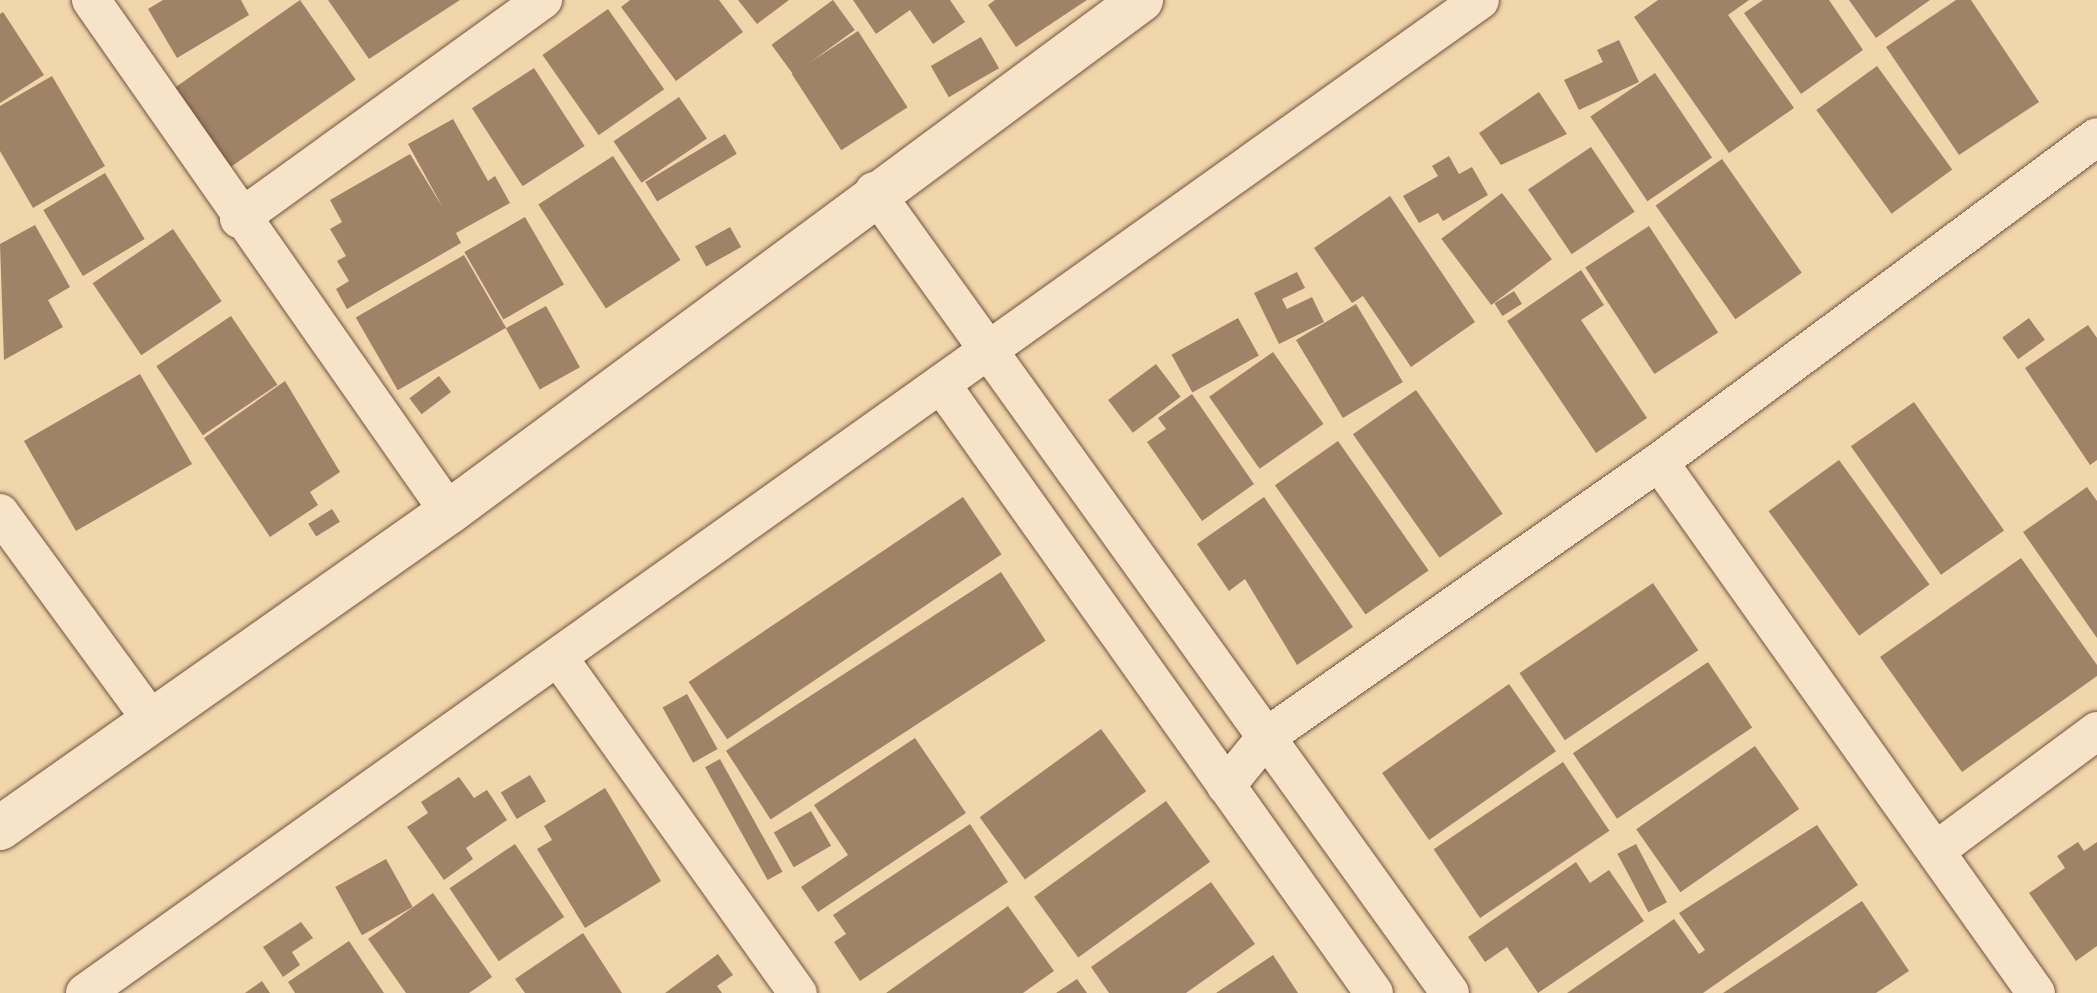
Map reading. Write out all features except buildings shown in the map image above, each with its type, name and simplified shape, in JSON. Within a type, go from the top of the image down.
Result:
[{"type":"street","points":[[91,0],[239,219],[449,512]]},
{"type":"street","points":[[239,219],[543,0]]},
{"type":"street","points":[[0,828],[449,512],[874,191],[1141,0]]},
{"type":"street","points":[[85,993],[1480,0]]},
{"type":"street","points":[[1239,761],[1659,462],[2097,137]]},
{"type":"street","points":[[874,191],[989,350],[1239,761],[1374,993]]},
{"type":"street","points":[[941,384],[1239,761],[1450,993]]},
{"type":"street","points":[[1659,462],[1938,849],[2036,993]]},
{"type":"street","points":[[0,513],[151,719]]},
{"type":"street","points":[[558,657],[798,993]]},
{"type":"street","points":[[1938,849],[2097,731]]}]
